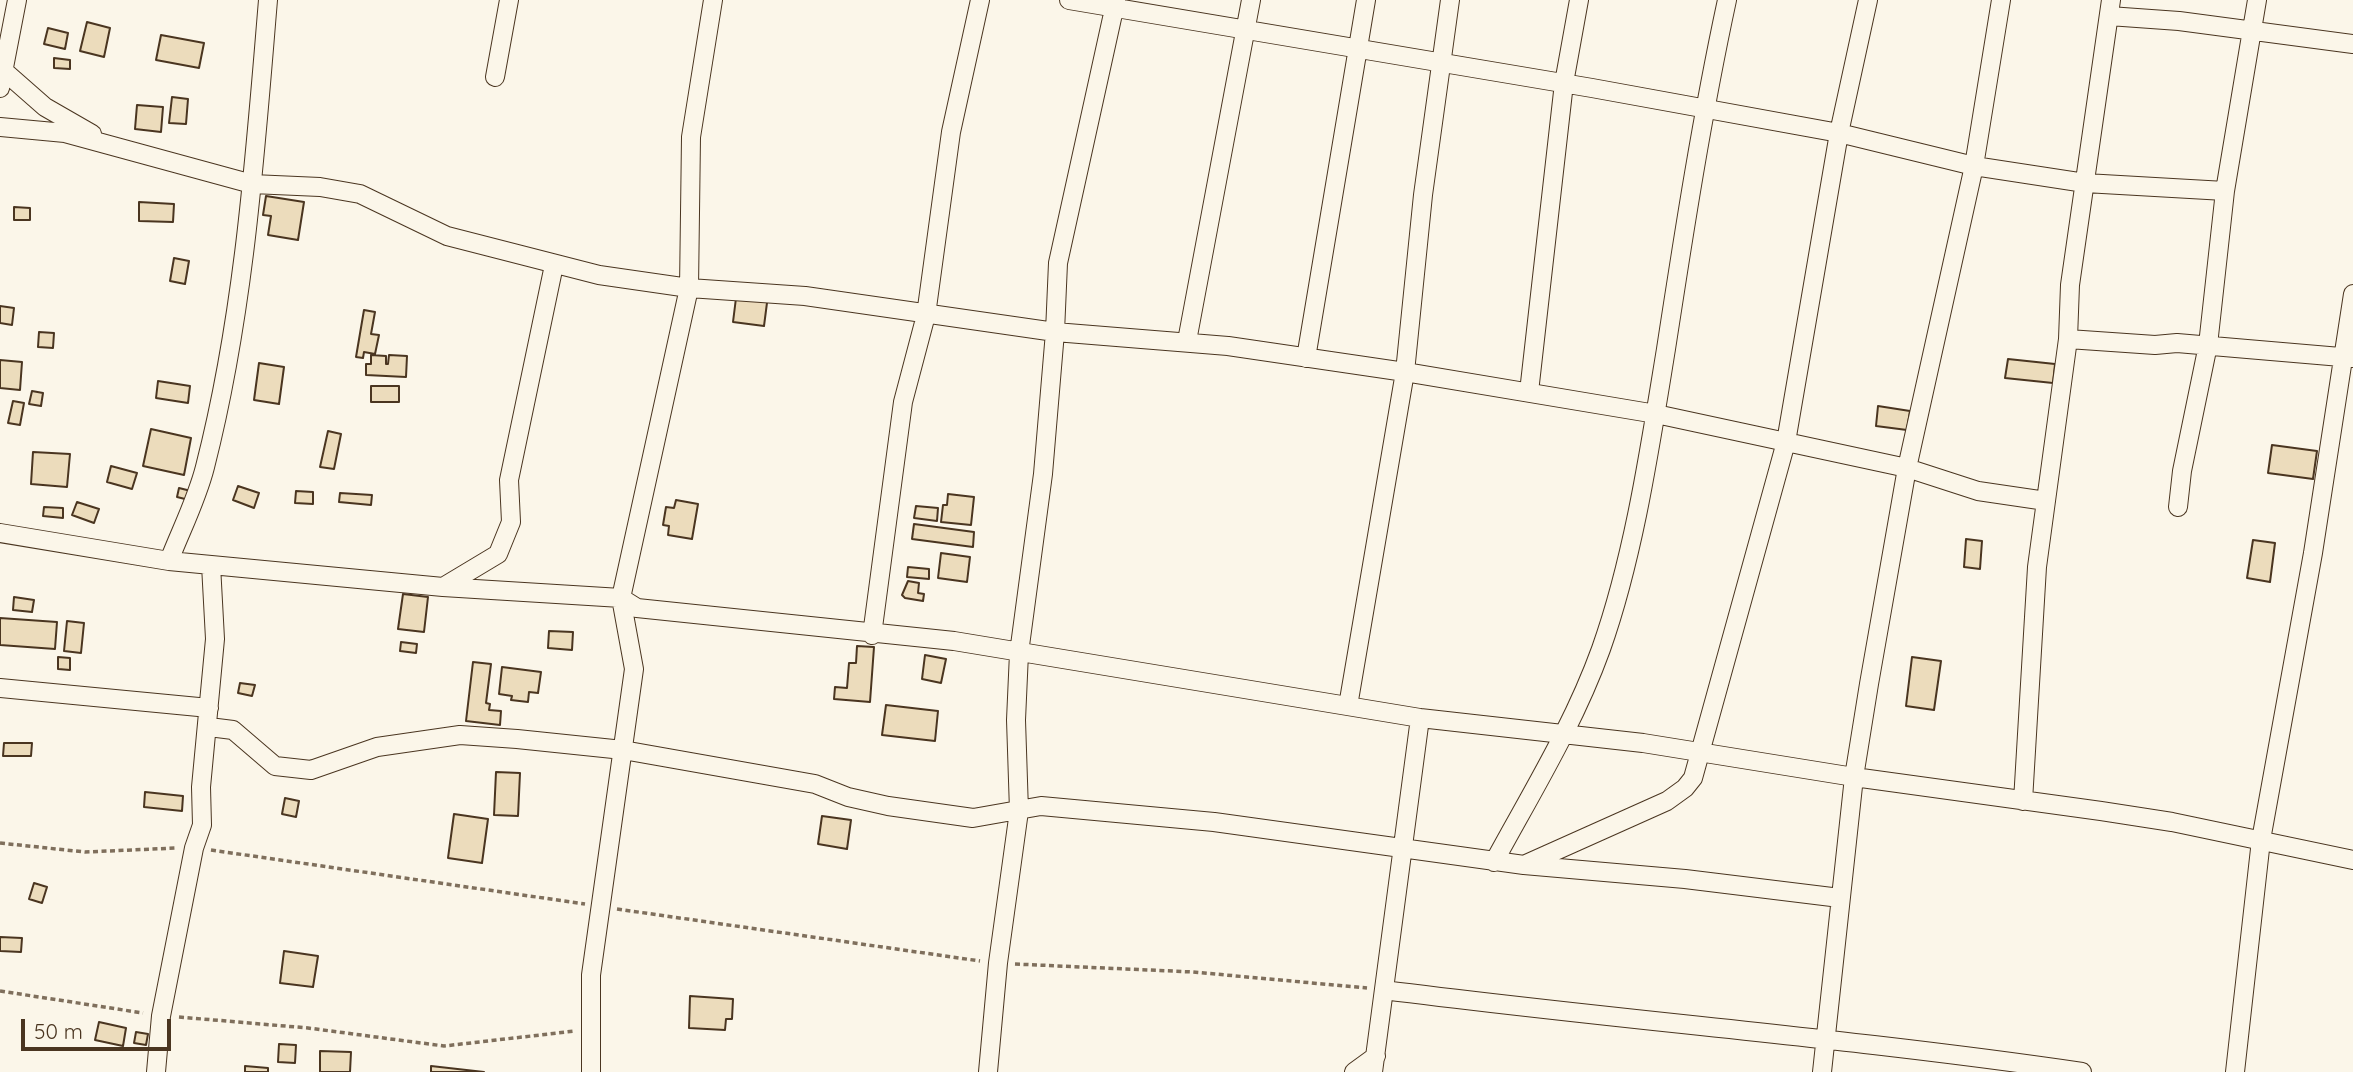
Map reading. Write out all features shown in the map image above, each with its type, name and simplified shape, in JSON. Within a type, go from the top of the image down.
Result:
[{"type":"street","points":[[17,0],[2,79],[121,151]]},
{"type":"street","points":[[169,561],[205,470],[225,374],[252,184],[268,0]]},
{"type":"street","points":[[495,77],[509,0]]},
{"type":"street","points":[[591,1072],[591,975],[603,907],[634,669],[621,598],[689,288],[691,137],[713,0]]},
{"type":"street","points":[[872,635],[903,402],[926,315],[951,132],[980,0]]},
{"type":"street","points":[[1069,0],[1116,4],[1839,133],[1974,166],[2085,183],[2225,191]]},
{"type":"street","points":[[1187,341],[1251,0]]},
{"type":"street","points":[[1306,358],[1366,0]]},
{"type":"street","points":[[1348,706],[1405,372],[1423,195],[1450,0]]},
{"type":"street","points":[[1529,392],[1564,83],[1579,0]]},
{"type":"street","points":[[1494,862],[1564,733],[1601,649],[1612,609],[1640,496],[1656,414],[1703,109],[1727,0]]},
{"type":"street","points":[[1524,865],[1667,801],[1685,788],[1693,778],[1786,442],[1839,133],[1868,0]]},
{"type":"street","points":[[1822,1072],[1854,777],[1907,468],[1974,166],[2001,0]]},
{"type":"street","points":[[2178,507],[2182,471],[2208,345],[2225,191],[2257,0]]},
{"type":"street","points":[[988,1072],[998,963],[1019,811],[1016,720],[1019,653],[1043,474],[1058,263],[1116,4]]},
{"type":"street","points":[[2023,801],[2037,567],[2068,339],[2070,285],[2110,8],[2353,44]]},
{"type":"street","points":[[0,127],[65,134],[252,184],[320,187],[360,194],[447,236],[554,265],[689,288],[805,296],[1055,332],[1187,341],[1405,372],[1656,414],[1907,468],[1978,491],[2046,501]]},
{"type":"street","points":[[443,587],[498,554],[511,522],[509,480],[554,265]]},
{"type":"street","points":[[2235,1072],[2261,840],[2348,357],[2353,294]]},
{"type":"street","points":[[2068,339],[2208,345],[2348,357]]},
{"type":"street","points":[[0,533],[169,561],[443,587],[621,598],[637,608],[872,635],[954,641],[1420,718],[1701,751],[1854,777],[2172,822],[2353,860]]},
{"type":"street","points":[[156,1072],[161,1016],[194,848],[202,825],[201,787],[209,727],[215,639],[211,565]]},
{"type":"street","points":[[0,688],[209,708]]},
{"type":"street","points":[[1354,1072],[1374,1064],[1405,847],[1420,718]]},
{"type":"street","points":[[209,727],[233,730],[275,766],[311,770],[377,747],[460,735],[623,750],[815,784],[848,797],[939,814],[973,818],[1041,806],[1214,822],[1405,847],[1494,862],[1685,879],[1840,898]]},
{"type":"street","points":[[1384,990],[1566,1013],[1826,1039],[2082,1072]]},
{"type":"path","points":[[0,842],[85,852],[194,848],[998,963],[1193,972],[1384,990]]},
{"type":"path","points":[[0,991],[161,1016],[308,1028],[444,1046],[590,1030]]},
{"type":"building","points":[[87,22],[110,28],[104,57],[80,51]]},
{"type":"building","points":[[48,28],[68,33],[65,49],[44,44]]},
{"type":"building","points":[[161,35],[204,43],[199,68],[156,60]]},
{"type":"building","points":[[54,58],[70,60],[70,69],[54,68]]},
{"type":"building","points":[[172,97],[188,99],[186,124],[169,123]]},
{"type":"building","points":[[137,105],[163,107],[161,132],[135,129]]},
{"type":"building","points":[[266,196],[304,202],[298,240],[268,235],[271,216],[263,215]]},
{"type":"building","points":[[139,202],[174,204],[173,222],[139,221]]},
{"type":"building","points":[[14,207],[30,208],[30,220],[14,220]]},
{"type":"building","points":[[174,258],[189,261],[185,284],[170,281]]},
{"type":"building","points":[[737,290],[768,295],[764,326],[733,322]]},
{"type":"building","points":[[0,306],[14,308],[12,325],[0,323]]},
{"type":"building","points":[[364,310],[375,312],[371,334],[379,335],[375,354],[364,352],[363,358],[356,357]]},
{"type":"building","points":[[39,332],[54,333],[53,348],[38,347]]},
{"type":"building","points":[[371,355],[386,356],[386,364],[389,355],[407,356],[406,377],[366,375],[366,364],[371,364]]},
{"type":"building","points":[[2008,359],[2055,364],[2053,383],[2005,378]]},
{"type":"building","points":[[0,360],[22,362],[20,390],[0,388]]},
{"type":"building","points":[[259,363],[284,367],[279,404],[254,400]]},
{"type":"building","points":[[158,381],[190,386],[188,403],[156,398]]},
{"type":"building","points":[[371,386],[399,386],[399,402],[371,402]]},
{"type":"building","points":[[32,391],[43,393],[41,406],[29,404]]},
{"type":"building","points":[[13,401],[24,403],[20,425],[8,423]]},
{"type":"building","points":[[1878,406],[1910,411],[1907,430],[1876,426]]},
{"type":"building","points":[[151,429],[191,438],[184,475],[143,466]]},
{"type":"building","points":[[328,431],[341,434],[334,469],[320,467]]},
{"type":"building","points":[[2272,445],[2317,451],[2313,479],[2268,473]]},
{"type":"building","points":[[33,452],[70,454],[67,487],[31,484]]},
{"type":"building","points":[[111,466],[137,473],[132,489],[107,482]]},
{"type":"building","points":[[238,486],[259,493],[254,508],[233,500]]},
{"type":"building","points":[[179,488],[191,491],[189,500],[177,497]]},
{"type":"building","points":[[296,491],[313,492],[313,504],[295,503]]},
{"type":"building","points":[[340,493],[372,495],[371,505],[339,502]]},
{"type":"building","points":[[948,494],[974,497],[971,525],[941,522],[943,505],[947,505]]},
{"type":"building","points":[[676,500],[698,504],[692,539],[668,535],[669,526],[663,525],[666,507],[674,508]]},
{"type":"building","points":[[77,502],[99,509],[94,523],[72,515]]},
{"type":"building","points":[[916,506],[938,508],[937,521],[914,518]]},
{"type":"building","points":[[44,507],[63,508],[63,518],[43,516]]},
{"type":"building","points":[[914,524],[974,532],[973,547],[912,539]]},
{"type":"building","points":[[1966,539],[1982,541],[1980,569],[1964,567]]},
{"type":"building","points":[[2253,540],[2275,543],[2270,582],[2247,578]]},
{"type":"building","points":[[941,553],[970,557],[967,582],[938,578]]},
{"type":"building","points":[[908,567],[929,569],[929,579],[907,577]]},
{"type":"building","points":[[908,581],[919,583],[918,593],[924,594],[923,601],[902,595]]},
{"type":"building","points":[[403,594],[428,597],[424,632],[398,629]]},
{"type":"building","points":[[14,597],[34,600],[32,612],[13,610]]},
{"type":"building","points":[[0,618],[57,622],[55,649],[0,645]]},
{"type":"building","points":[[67,621],[84,623],[81,653],[64,651]]},
{"type":"building","points":[[549,631],[573,632],[572,650],[548,648]]},
{"type":"building","points":[[401,642],[417,644],[416,653],[400,651]]},
{"type":"building","points":[[857,646],[874,647],[870,702],[834,699],[835,687],[847,688],[849,663],[856,663]]},
{"type":"building","points":[[925,655],[946,659],[941,683],[922,679]]},
{"type":"building","points":[[58,657],[70,658],[70,670],[58,669]]},
{"type":"building","points":[[1912,657],[1941,661],[1934,710],[1906,706]]},
{"type":"building","points":[[473,662],[491,664],[486,703],[490,704],[489,710],[501,711],[500,725],[466,721]]},
{"type":"building","points":[[502,667],[541,672],[538,693],[529,692],[528,702],[511,700],[512,696],[499,694]]},
{"type":"building","points":[[240,683],[255,685],[252,696],[238,693]]},
{"type":"building","points":[[886,705],[938,711],[935,741],[882,735]]},
{"type":"building","points":[[4,743],[32,743],[31,756],[3,756]]},
{"type":"building","points":[[496,772],[520,773],[518,816],[494,815]]},
{"type":"building","points":[[145,792],[183,796],[182,811],[144,807]]},
{"type":"building","points":[[285,798],[299,801],[296,817],[282,814]]},
{"type":"building","points":[[454,814],[488,819],[482,863],[448,858]]},
{"type":"building","points":[[822,816],[851,820],[847,849],[818,844]]},
{"type":"building","points":[[34,883],[47,887],[42,903],[29,899]]},
{"type":"building","points":[[0,937],[22,938],[21,952],[0,951]]},
{"type":"building","points":[[284,951],[318,956],[313,987],[280,983]]},
{"type":"building","points":[[690,996],[733,999],[732,1019],[726,1019],[725,1030],[689,1028]]},
{"type":"building","points":[[99,1022],[126,1028],[123,1046],[95,1040]]},
{"type":"building","points":[[136,1032],[148,1034],[146,1045],[134,1043]]},
{"type":"building","points":[[279,1044],[296,1045],[295,1063],[278,1062]]},
{"type":"building","points":[[320,1051],[351,1052],[350,1072],[320,1072]]},
{"type":"building","points":[[245,1066],[268,1068],[268,1072],[245,1072]]},
{"type":"building","points":[[431,1066],[484,1072],[431,1072]]}]
